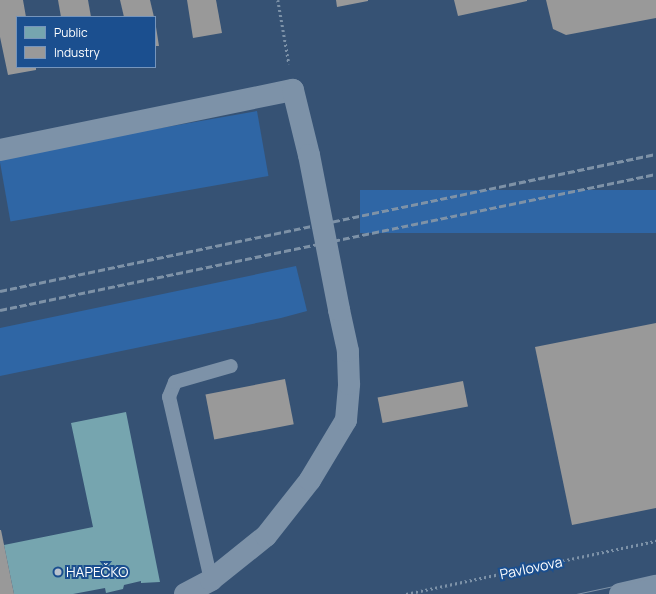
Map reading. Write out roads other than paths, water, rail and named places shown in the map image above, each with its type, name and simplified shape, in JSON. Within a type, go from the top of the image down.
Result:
[{"type":"street","points":[[0,150],[293,90],[309,155],[348,351],[349,384],[346,420],[310,480],[266,536],[211,580],[185,594]]},
{"type":"street","points":[[620,594],[656,586]]},
{"type":"lane","points":[[211,580],[169,397],[176,382],[231,366]]},
{"type":"tram line","points":[[576,594],[656,577]]},
{"type":"railway","points":[[0,291],[656,154]]},
{"type":"railway","points":[[0,310],[656,174]]},
{"type":"place","name":"HAPEČKO","points":[[58,572]]}]
